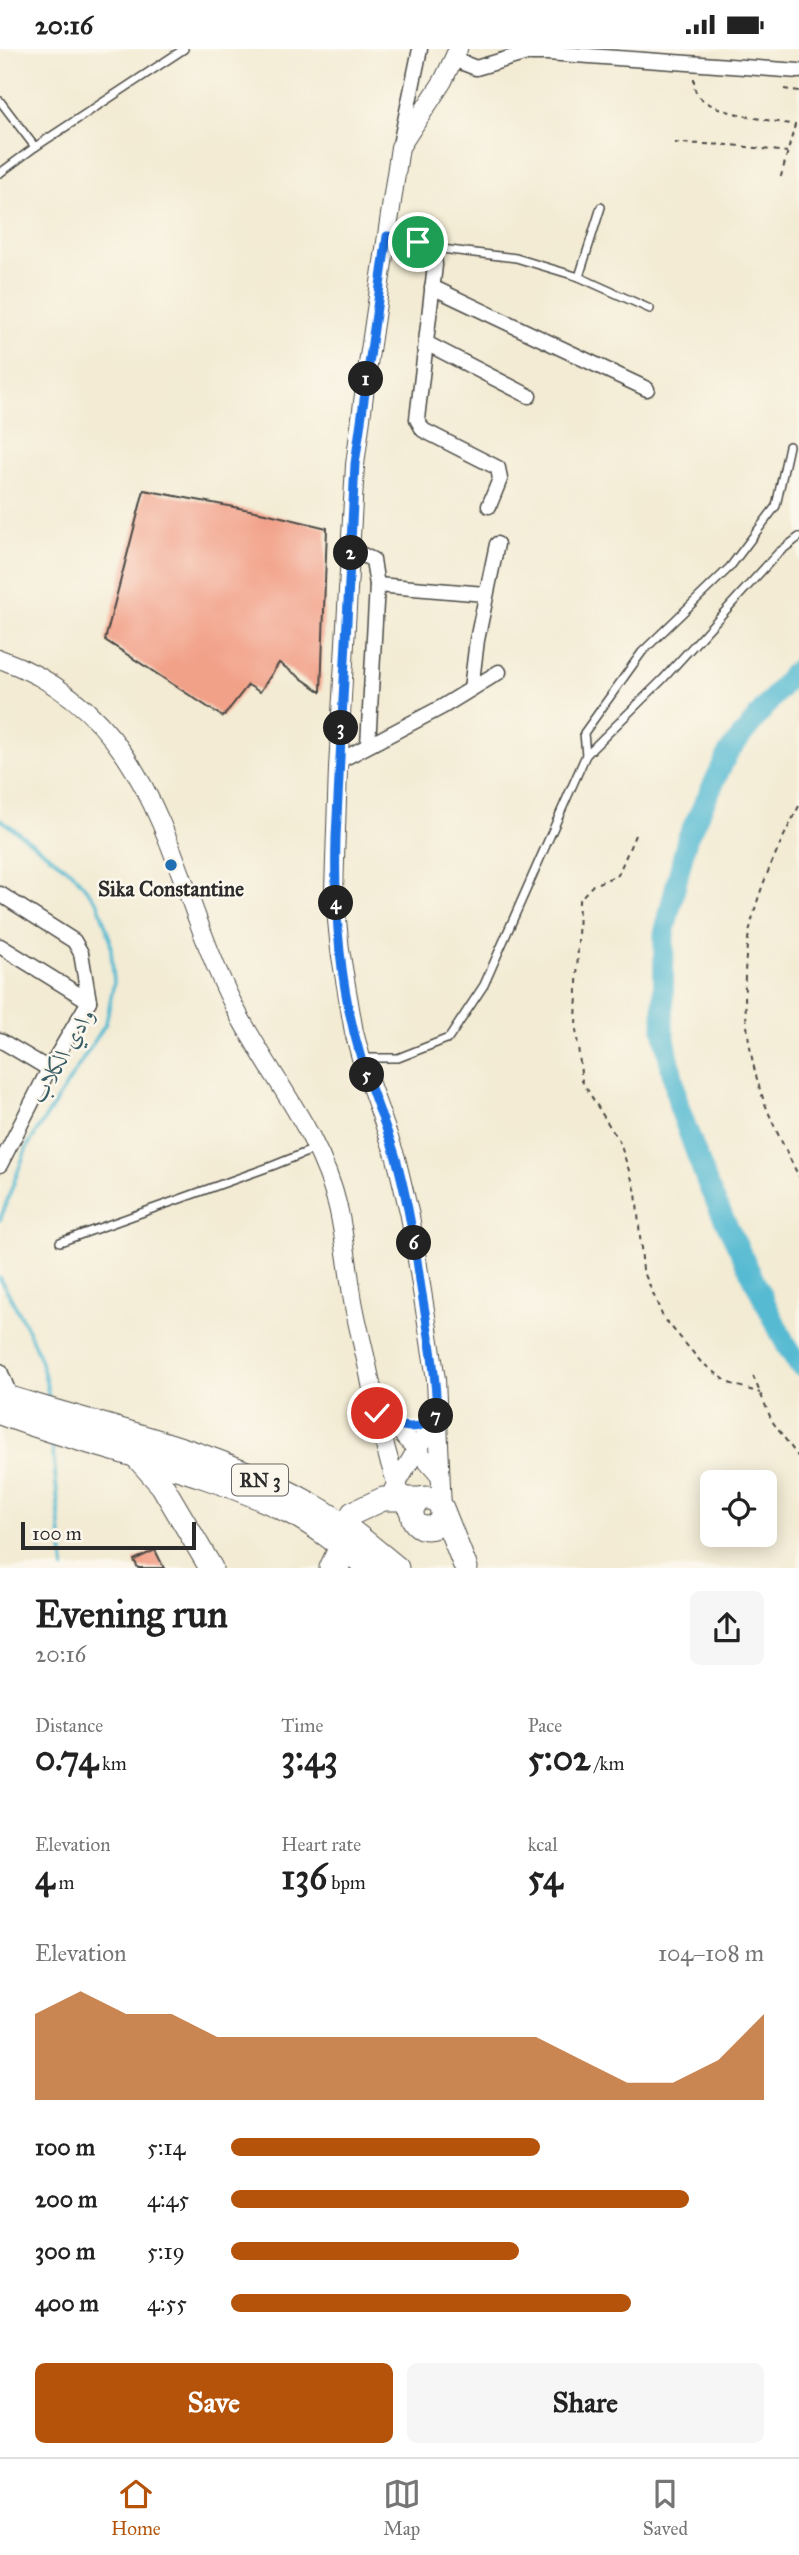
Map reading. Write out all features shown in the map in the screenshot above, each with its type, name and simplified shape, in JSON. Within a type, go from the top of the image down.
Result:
[{"type":"highway","name":"RN 3","points":[[9,1405],[102,1435],[186,1452],[276,1487],[341,1523],[397,1568]]},
{"type":"highway","name":"RN 3","points":[[102,1435],[137,1457],[238,1489],[291,1512],[331,1537],[369,1568]]},
{"type":"highway","points":[[137,1457],[162,1485],[211,1568]]},
{"type":"highway","points":[[413,1505],[453,1568]]},
{"type":"highway","points":[[413,1505],[466,1568]]},
{"type":"highway","points":[[331,1568],[337,1555],[338,1568]]},
{"type":"street","points":[[413,1505],[440,1476],[436,1379],[410,1216],[396,1158],[361,1058],[340,950],[334,890],[355,464],[400,147],[420,49]]},
{"type":"street","points":[[400,147],[443,81],[456,54],[476,68],[527,53],[799,71]]},
{"type":"street","points":[[387,236],[418,242],[432,248],[435,265],[417,419],[423,429],[498,468],[500,479],[489,506]]},
{"type":"street","points":[[432,287],[647,389]]},
{"type":"street","points":[[426,344],[529,396]]},
{"type":"street","points":[[471,689],[485,594],[497,544]]},
{"type":"street","points":[[351,548],[373,559],[377,585],[368,745]]},
{"type":"street","points":[[377,585],[485,594]]},
{"type":"street","points":[[0,659],[39,677],[83,708],[102,726],[132,763],[146,789],[230,999],[248,1034],[297,1110],[317,1147],[338,1208],[354,1303],[383,1418],[413,1505]]},
{"type":"street","points":[[339,761],[442,707],[499,672]]},
{"type":"street","points":[[0,894],[74,940],[80,953],[89,1001],[49,1069],[0,1165]]},
{"type":"street","points":[[0,946],[89,1001]]},
{"type":"street","points":[[0,1040],[49,1069]]},
{"type":"street","points":[[0,1371],[9,1405]]},
{"type":"street","points":[[383,1418],[406,1428],[430,1422],[437,1415]]},
{"type":"street","points":[[413,1505],[416,1449],[437,1415]]},
{"type":"street","points":[[383,1418],[440,1476]]},
{"type":"lane","points":[[0,173],[184,49]]},
{"type":"lane","points":[[0,101],[35,147]]},
{"type":"lane","points":[[579,277],[601,207]]},
{"type":"lane","points":[[432,248],[516,258],[579,277],[650,309]]},
{"type":"lane","points":[[586,755],[584,733],[642,652],[730,567],[776,506],[789,446]]},
{"type":"lane","points":[[361,1058],[398,1058],[449,1038],[484,985],[586,755],[663,679],[778,552],[799,537]]},
{"type":"lane","points":[[60,1241],[272,1166],[317,1147]]},
{"type":"path","points":[[692,62],[696,92],[706,102],[727,111],[795,125],[779,180]]},
{"type":"path","points":[[784,89],[799,92]]},
{"type":"path","points":[[674,143],[732,145],[787,152]]},
{"type":"path","points":[[799,806],[766,873],[751,922],[745,977],[749,1036],[757,1079],[778,1135],[799,1177]]},
{"type":"path","points":[[635,835],[618,876],[593,885],[579,900],[576,1029],[582,1081],[620,1143],[636,1192],[643,1270],[663,1317],[701,1362],[729,1383],[760,1393]]},
{"type":"path","points":[[753,1375],[772,1421],[799,1458]]},
{"type":"building","points":[[144,490],[327,528],[321,692],[279,663],[260,692],[248,685],[223,717],[105,640]]},
{"type":"building","points":[[155,1550],[164,1568],[138,1568],[134,1560]]},
{"type":"waterway","points":[[799,668],[728,753],[687,839],[664,934],[663,1029],[679,1107],[709,1188],[787,1347],[799,1365]]},
{"type":"waterway","name":"وادي الكلاب","points":[[0,819],[73,873],[98,903],[110,939],[114,982],[106,1023],[27,1147],[0,1220]]},
{"type":"waterway","name":"وادي الكلاب","points":[[0,1278],[38,1353],[49,1402]]},
{"type":"waterway","name":"وادي الكلاب","points":[[52,1441],[64,1568]]},
{"type":"place","name":"Sika Constantine","points":[[171,865]]},
{"type":"route","points":[[377,1413],[390,1424],[406,1428],[430,1422],[437,1415],[436,1379],[410,1216],[396,1158],[354,1032],[340,950],[334,890],[355,464],[367,371],[387,236],[418,242]]}]
